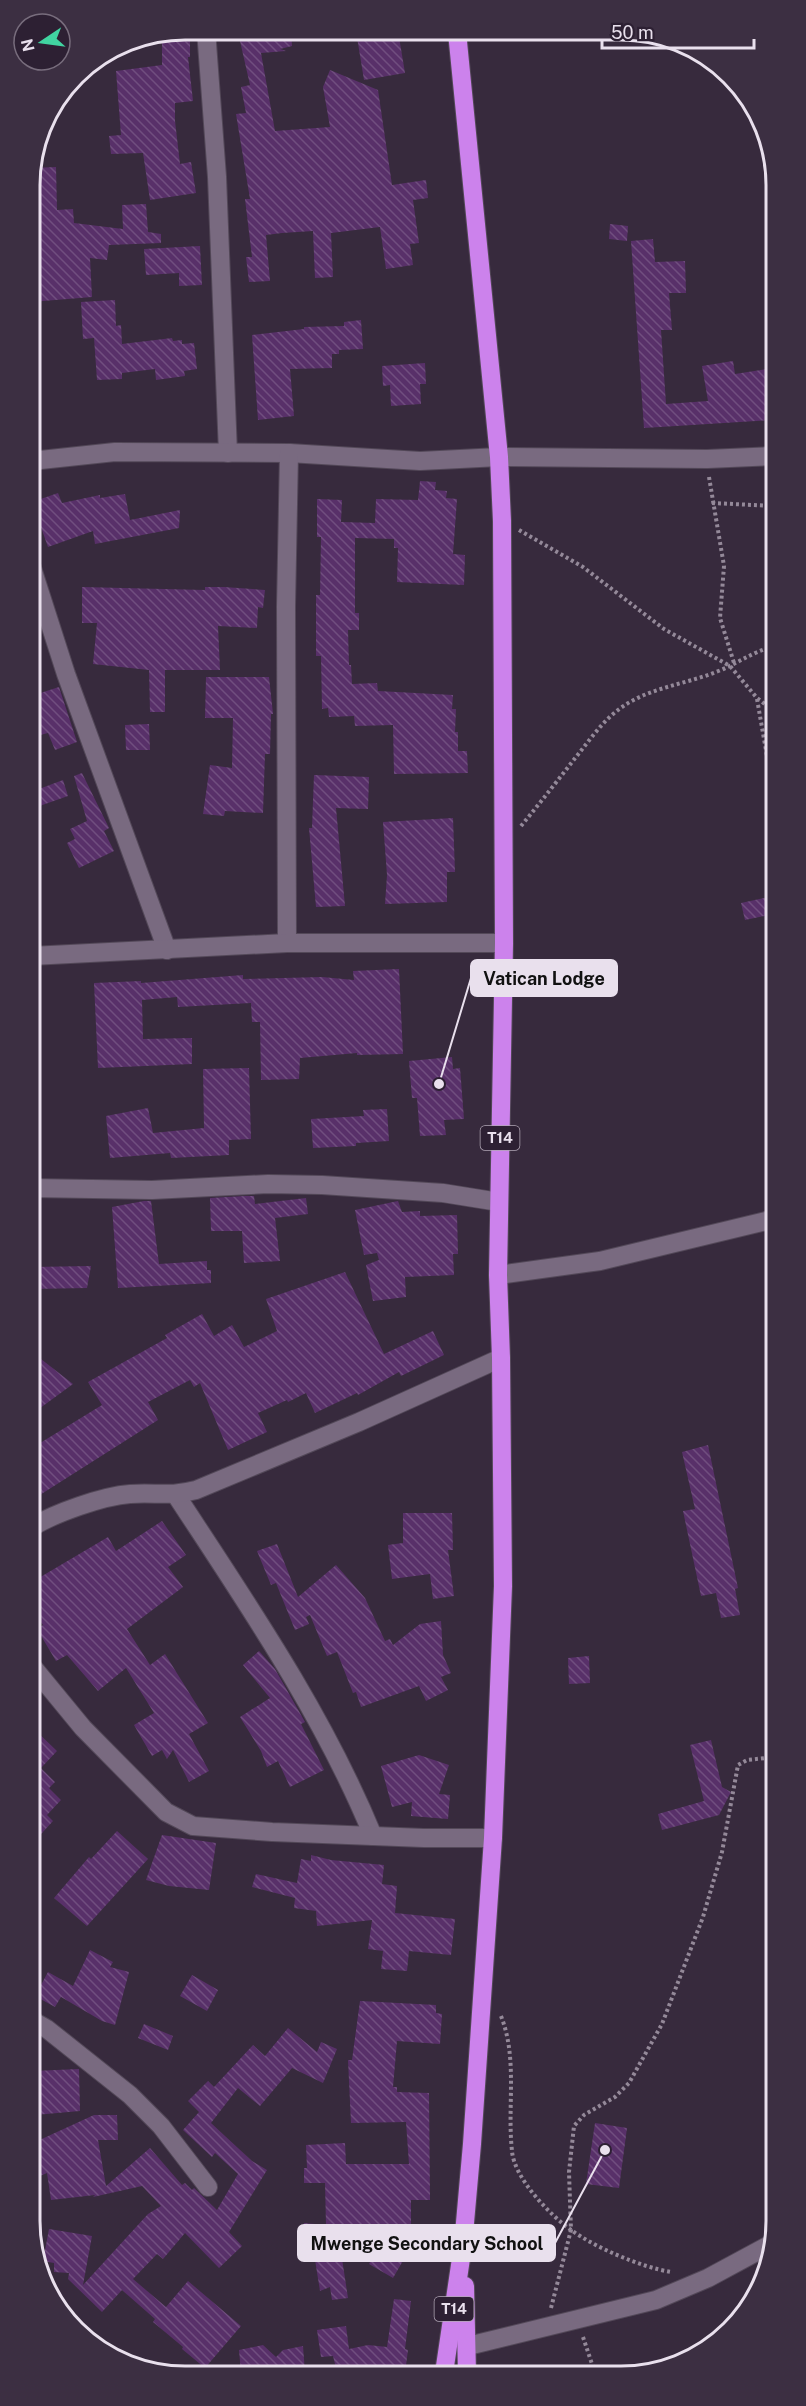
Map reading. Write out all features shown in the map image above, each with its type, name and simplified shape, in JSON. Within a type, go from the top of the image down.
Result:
[{"type":"highway","name":"T14","points":[[445,2366],[463,2245],[493,1838],[503,1586],[498,1275],[504,943],[502,521],[499,457],[457,40]]},
{"type":"highway","name":"T14","points":[[463,2245],[467,2366]]},
{"type":"street","points":[[207,41],[218,210],[228,453]]},
{"type":"street","points":[[41,460],[116,452],[289,453],[420,461],[499,457],[707,459],[766,456]]},
{"type":"street","points":[[287,943],[286,607],[289,453]]},
{"type":"street","points":[[41,595],[70,685],[167,950]]},
{"type":"street","points":[[41,956],[287,943],[504,943]]},
{"type":"street","points":[[41,1188],[152,1190],[268,1184],[322,1185],[443,1193],[499,1202]]},
{"type":"street","points":[[498,1275],[600,1261],[765,1221]]},
{"type":"street","points":[[40,1522],[105,1499],[130,1494],[176,1495],[196,1490],[359,1422],[501,1358]]},
{"type":"street","points":[[176,1495],[246,1603],[332,1744],[374,1836]]},
{"type":"street","points":[[40,1676],[83,1728],[166,1812],[193,1826],[374,1836],[493,1838]]},
{"type":"street","points":[[40,2025],[130,2095],[161,2126],[208,2187]]},
{"type":"street","points":[[468,2346],[545,2326],[630,2308],[678,2292],[763,2248]]},
{"type":"path","points":[[707,459],[712,502],[724,566],[720,618],[732,664],[757,698],[766,705]]},
{"type":"path","points":[[712,502],[766,505]]},
{"type":"path","points":[[502,521],[583,567],[664,629],[732,664]]},
{"type":"path","points":[[503,849],[595,733],[619,709],[639,697],[732,664],[751,653],[766,649]]},
{"type":"path","points":[[757,698],[766,748]]},
{"type":"path","points":[[545,2326],[571,2230],[569,2172],[574,2126],[584,2115],[615,2097],[629,2083],[662,2024],[703,1917],[722,1852],[738,1765],[747,1760],[765,1758]]},
{"type":"path","points":[[497,2007],[503,2023],[511,2068],[512,2154],[518,2171],[528,2187],[571,2230],[600,2247],[675,2273]]},
{"type":"path","points":[[579,2320],[593,2366]]},
{"type":"building","points":[[400,40],[405,73],[364,80],[358,41]]},
{"type":"building","points":[[190,41],[190,57],[188,57],[193,101],[175,103],[175,121],[180,164],[191,162],[196,193],[150,200],[143,153],[111,154],[109,136],[121,135],[116,71],[162,65],[162,42]]},
{"type":"building","points":[[240,41],[292,41],[292,46],[280,49],[286,51],[261,53],[275,131],[330,127],[323,87],[330,70],[378,90],[392,185],[426,180],[428,198],[413,200],[419,243],[410,244],[413,265],[386,269],[380,227],[331,233],[333,277],[315,278],[313,231],[282,233],[266,235],[270,281],[249,282],[246,257],[252,257],[245,199],[250,199],[236,114],[246,113],[241,87],[250,85]]},
{"type":"building","points":[[56,167],[57,210],[73,209],[74,223],[123,229],[122,205],[146,204],[148,232],[161,234],[161,243],[109,245],[107,260],[90,258],[92,297],[41,301],[42,168]]},
{"type":"building","points":[[610,224],[628,226],[627,241],[609,239]]},
{"type":"building","points":[[653,239],[655,262],[685,261],[686,293],[669,293],[672,330],[661,330],[666,404],[708,401],[702,366],[733,361],[735,374],[766,369],[766,420],[644,428],[631,241]]},
{"type":"building","points":[[200,246],[202,285],[179,286],[179,273],[146,275],[144,249]]},
{"type":"building","points":[[115,300],[116,326],[121,325],[122,344],[172,338],[173,341],[182,340],[182,344],[194,343],[197,369],[184,371],[185,376],[156,380],[155,369],[122,373],[122,379],[97,380],[94,338],[83,339],[81,302]]},
{"type":"building","points":[[361,320],[363,349],[339,350],[339,354],[332,354],[332,368],[290,369],[294,416],[258,420],[252,335],[304,329],[304,327],[344,326],[344,322]]},
{"type":"building","points":[[425,363],[426,384],[420,384],[421,404],[391,406],[390,385],[383,386],[382,366]]},
{"type":"building","points":[[420,481],[436,482],[435,490],[447,491],[446,498],[457,499],[453,554],[465,555],[464,585],[397,582],[398,548],[394,548],[394,539],[355,538],[355,613],[359,613],[359,630],[348,630],[352,684],[377,683],[378,691],[453,695],[452,709],[456,709],[455,732],[458,732],[458,751],[467,751],[468,773],[394,774],[393,725],[355,726],[354,716],[329,717],[328,708],[322,709],[321,656],[316,656],[316,595],[320,595],[321,537],[317,537],[317,499],[342,500],[341,522],[375,523],[376,499],[418,500]]},
{"type":"building","points":[[58,493],[62,503],[100,495],[100,498],[125,494],[130,520],[180,510],[179,528],[95,544],[93,531],[48,547],[41,527],[41,499]]},
{"type":"building","points":[[82,587],[205,590],[205,587],[224,587],[265,590],[263,608],[258,607],[257,628],[218,626],[220,670],[165,670],[165,712],[150,712],[149,670],[93,664],[97,623],[82,623]]},
{"type":"building","points":[[206,677],[269,677],[273,714],[271,714],[270,754],[265,754],[263,813],[225,811],[224,816],[203,814],[210,765],[232,768],[233,718],[205,718]]},
{"type":"building","points":[[59,687],[77,742],[55,750],[48,733],[41,735],[41,693]]},
{"type":"building","points":[[149,724],[150,750],[126,750],[125,725]]},
{"type":"building","points":[[82,773],[109,828],[104,831],[114,851],[79,868],[67,843],[75,839],[70,829],[87,821],[74,776]]},
{"type":"building","points":[[314,775],[369,777],[368,809],[336,808],[345,906],[316,907],[309,828],[312,828]]},
{"type":"building","points":[[63,780],[68,796],[41,806],[41,788]]},
{"type":"building","points":[[453,818],[455,872],[447,872],[447,902],[385,904],[387,875],[383,822]]},
{"type":"building","points":[[766,898],[766,916],[745,920],[741,903]]},
{"type":"building","points":[[399,969],[403,1054],[357,1055],[357,1053],[300,1058],[299,1079],[261,1080],[260,1022],[252,1022],[251,1003],[178,1007],[177,997],[142,1000],[143,1039],[192,1038],[192,1064],[98,1068],[94,983],[141,981],[141,983],[243,975],[243,979],[322,977],[354,980],[353,971]]},
{"type":"building","points":[[452,1057],[453,1069],[460,1068],[464,1119],[444,1120],[446,1135],[420,1136],[417,1098],[412,1098],[409,1061]]},
{"type":"building","points":[[249,1068],[251,1139],[229,1140],[229,1155],[171,1158],[170,1153],[110,1158],[106,1116],[148,1108],[153,1133],[204,1128],[203,1069]]},
{"type":"building","points":[[387,1109],[389,1141],[356,1143],[356,1146],[313,1148],[311,1119],[364,1116],[363,1110]]},
{"type":"building","points":[[254,1196],[255,1204],[306,1198],[308,1214],[275,1218],[280,1261],[244,1263],[242,1231],[211,1231],[210,1198]]},
{"type":"building","points":[[151,1201],[159,1264],[207,1261],[207,1270],[211,1270],[211,1283],[118,1288],[112,1207]]},
{"type":"building","points":[[398,1201],[402,1212],[420,1211],[420,1216],[457,1215],[458,1254],[453,1254],[454,1275],[405,1277],[406,1297],[373,1301],[366,1265],[379,1260],[377,1253],[364,1255],[355,1210]]},
{"type":"building","points":[[91,1266],[87,1288],[40,1289],[40,1267]]},
{"type":"building","points":[[345,1272],[384,1354],[433,1331],[444,1355],[401,1376],[399,1372],[358,1395],[357,1393],[315,1413],[306,1393],[288,1402],[287,1400],[258,1413],[267,1432],[228,1450],[200,1383],[194,1387],[190,1380],[148,1402],[158,1420],[40,1495],[40,1443],[102,1405],[88,1382],[167,1338],[165,1335],[202,1314],[214,1336],[232,1325],[244,1347],[277,1331],[266,1299]]},
{"type":"building","points":[[40,1359],[73,1384],[40,1408]]},
{"type":"building","points":[[708,1445],[738,1588],[735,1589],[740,1615],[721,1618],[716,1593],[701,1596],[683,1511],[695,1509],[682,1452]]},
{"type":"building","points":[[403,1513],[452,1513],[453,1550],[448,1550],[454,1596],[433,1599],[430,1574],[392,1579],[388,1545],[403,1543]]},
{"type":"building","points":[[162,1521],[186,1555],[168,1567],[183,1587],[127,1629],[150,1665],[165,1654],[208,1723],[189,1734],[209,1771],[189,1782],[173,1750],[167,1759],[162,1750],[152,1756],[134,1725],[154,1713],[126,1668],[98,1691],[67,1655],[56,1661],[40,1635],[40,1627],[43,1625],[40,1621],[40,1577],[108,1537],[116,1551]]},
{"type":"building","points":[[277,1544],[298,1597],[336,1565],[365,1598],[385,1641],[390,1639],[393,1645],[420,1624],[441,1621],[443,1655],[451,1673],[441,1677],[448,1690],[426,1701],[419,1686],[361,1707],[337,1652],[327,1656],[310,1615],[306,1617],[309,1624],[295,1630],[276,1583],[271,1585],[257,1551]]},
{"type":"building","points":[[259,1651],[275,1669],[305,1722],[301,1724],[324,1770],[290,1787],[278,1761],[267,1767],[261,1751],[240,1717],[270,1698],[243,1665]]},
{"type":"building","points":[[589,1656],[590,1683],[569,1684],[568,1658]]},
{"type":"building","points":[[40,1735],[57,1751],[41,1768],[55,1782],[49,1788],[61,1800],[47,1815],[53,1821],[40,1835]]},
{"type":"building","points":[[711,1740],[722,1787],[731,1792],[719,1815],[662,1830],[658,1814],[704,1801],[690,1745]]},
{"type":"building","points":[[419,1755],[449,1765],[439,1794],[450,1795],[448,1819],[411,1816],[412,1802],[392,1807],[381,1766]]},
{"type":"building","points":[[117,1831],[148,1859],[87,1926],[54,1898],[89,1857],[91,1859]]},
{"type":"building","points":[[162,1835],[216,1843],[209,1890],[169,1886],[146,1880]]},
{"type":"building","points":[[311,1855],[331,1860],[384,1865],[382,1884],[397,1886],[395,1913],[455,1919],[451,1955],[409,1951],[407,1971],[381,1969],[383,1951],[368,1949],[372,1920],[317,1926],[316,1911],[294,1908],[295,1898],[252,1887],[256,1874],[297,1883],[301,1859],[311,1861]]},
{"type":"building","points":[[90,1950],[113,1962],[110,1967],[129,1972],[115,2025],[102,2021],[61,1997],[55,2007],[40,1999],[40,1987],[48,1972],[73,1986]]},
{"type":"building","points":[[192,1975],[218,1990],[207,2011],[180,1996]]},
{"type":"building","points":[[360,2001],[436,2005],[436,2013],[442,2014],[440,2044],[397,2041],[393,2087],[397,2087],[397,2092],[429,2093],[430,2200],[411,2200],[411,2247],[393,2278],[369,2264],[383,2240],[339,2239],[348,2298],[332,2300],[330,2287],[320,2291],[313,2247],[302,2246],[304,2223],[326,2225],[325,2183],[304,2183],[304,2168],[307,2168],[306,2145],[345,2143],[346,2164],[409,2164],[406,2122],[351,2123],[348,2060],[352,2060]]},
{"type":"building","points":[[144,2024],[173,2036],[168,2050],[138,2038]]},
{"type":"building","points":[[288,2028],[317,2052],[321,2042],[337,2049],[323,2083],[292,2068],[260,2106],[238,2088],[211,2123],[252,2161],[267,2170],[229,2232],[242,2246],[219,2268],[185,2233],[163,2259],[157,2254],[133,2279],[166,2307],[188,2281],[241,2326],[207,2366],[203,2366],[153,2322],[155,2319],[122,2290],[102,2312],[68,2279],[69,2273],[54,2272],[54,2263],[47,2262],[44,2254],[49,2229],[92,2236],[83,2285],[148,2214],[161,2206],[142,2186],[93,2197],[95,2195],[51,2200],[47,2173],[40,2176],[40,2140],[94,2115],[117,2115],[118,2140],[98,2140],[106,2186],[150,2148],[182,2185],[185,2183],[192,2190],[194,2188],[217,2210],[238,2174],[215,2153],[212,2157],[183,2130],[199,2112],[188,2101],[208,2081],[214,2087],[253,2045],[265,2056]]},
{"type":"building","points":[[79,2069],[80,2111],[40,2115],[40,2071]]},
{"type":"building","points":[[595,2123],[627,2128],[619,2188],[586,2184]]},
{"type":"building","points":[[394,2299],[411,2301],[405,2349],[408,2350],[406,2366],[336,2366],[333,2356],[321,2357],[317,2330],[346,2326],[349,2349],[368,2345],[387,2347]]},
{"type":"building","points":[[263,2345],[276,2357],[283,2350],[303,2346],[304,2366],[240,2366],[239,2350]]},
{"type":"place","name":"Vatican Lodge","points":[[439,1084]]},
{"type":"place","name":"Mwenge Secondary School","points":[[605,2150]]}]
